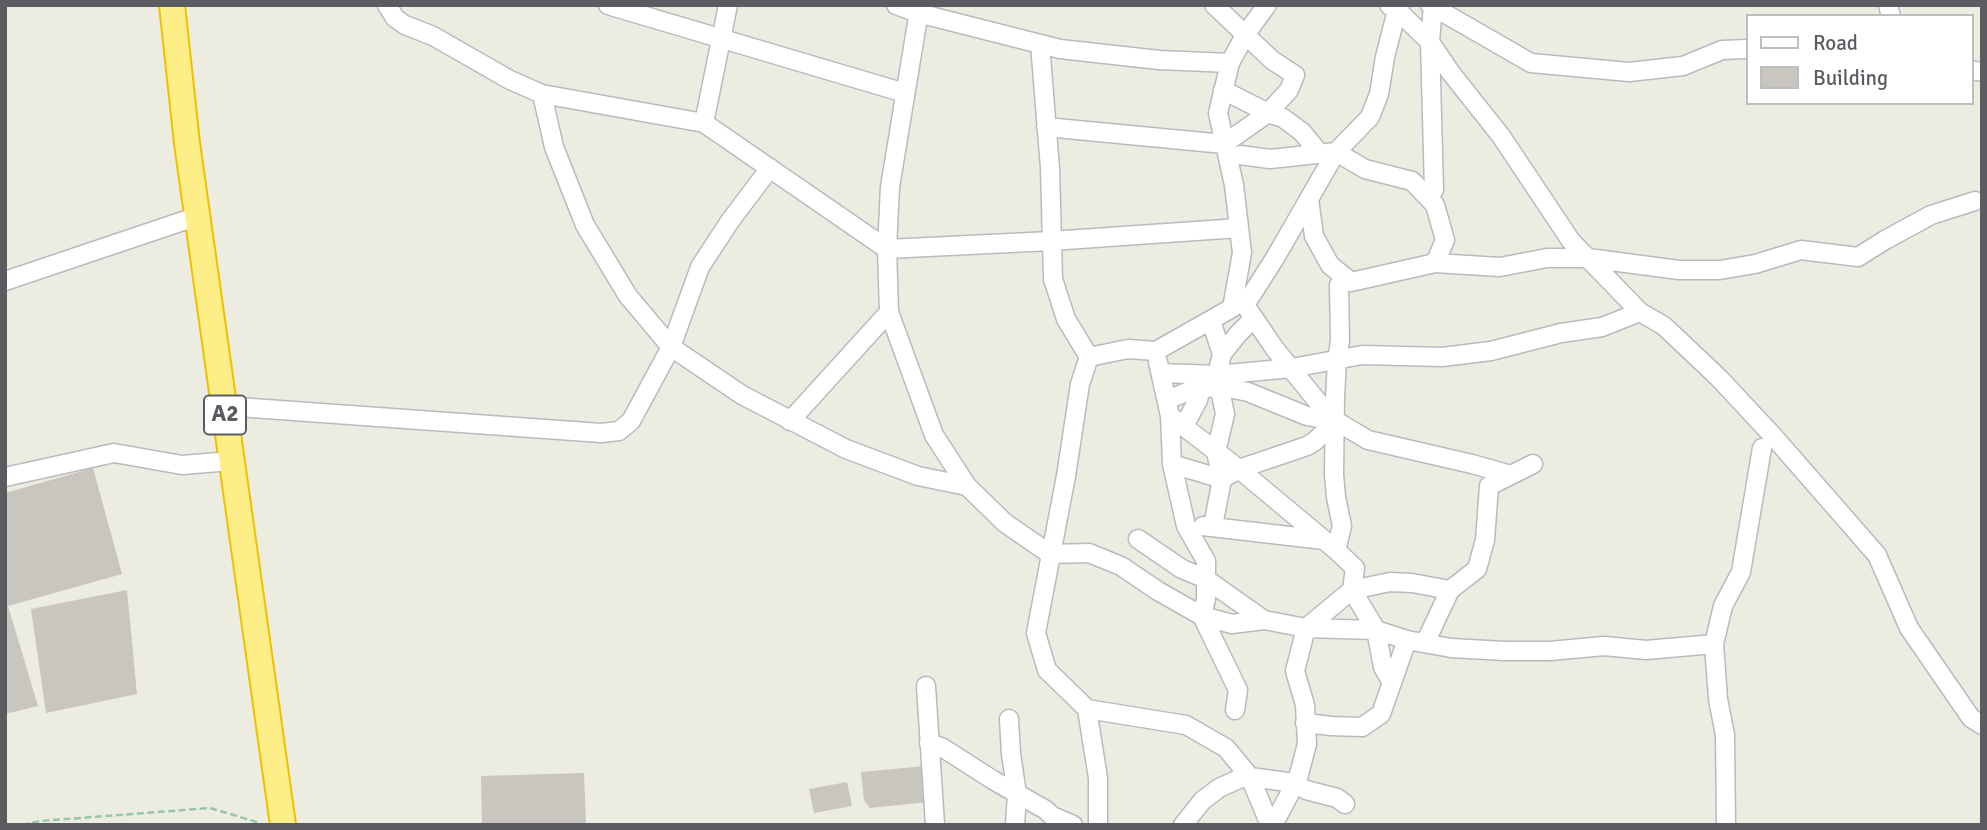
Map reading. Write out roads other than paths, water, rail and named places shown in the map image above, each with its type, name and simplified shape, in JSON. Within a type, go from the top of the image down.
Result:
[{"type":"highway","name":"A2","points":[[172,5],[187,142],[283,825]]},
{"type":"street","points":[[387,5],[395,19],[405,25],[433,36],[510,80],[542,94],[704,122],[887,249],[1239,228]]},
{"type":"street","points":[[608,5],[905,93]]},
{"type":"street","points":[[704,122],[728,5]]},
{"type":"street","points":[[896,5],[1060,49],[1159,60],[1230,63]]},
{"type":"street","points":[[1046,127],[1224,145],[1268,113],[1289,90],[1295,75],[1272,60],[1214,5]]},
{"type":"street","points":[[1089,357],[1128,349],[1156,351],[1231,309],[1242,253],[1234,185],[1218,113],[1230,63],[1245,35],[1267,5]]},
{"type":"street","points":[[1433,190],[1430,41],[1432,6],[1531,63],[1629,72],[1684,65],[1722,50],[1745,49]]},
{"type":"street","points":[[1396,7],[1430,41],[1451,73],[1501,136],[1571,240],[1640,312],[1664,326],[1719,378],[1877,555],[1909,628],[1971,718],[1982,725]]},
{"type":"street","points":[[1396,7],[1379,94],[1370,117],[1328,153],[1310,199],[1245,305],[1275,349],[1331,418],[1368,440],[1511,475]]},
{"type":"street","points":[[919,9],[890,187],[887,249],[889,312],[934,435],[967,486],[1005,523],[1050,554],[1089,553],[1121,566],[1158,592],[1202,616],[1232,624],[1264,620],[1306,628],[1376,630],[1451,649],[1550,651],[1604,646],[1646,650],[1714,644]]},
{"type":"street","points":[[1040,44],[1050,168],[1053,279],[1066,319],[1089,357],[1080,384],[1066,476],[1036,633],[1047,670],[1087,709],[1186,725],[1226,748],[1250,777],[1272,825]]},
{"type":"street","points":[[1223,90],[1283,118],[1328,153],[1365,169],[1412,181],[1436,205],[1445,240],[1435,263]]},
{"type":"street","points":[[542,94],[554,147],[585,225],[628,296],[671,347],[742,395],[846,449],[918,476],[967,486]]},
{"type":"street","points":[[1240,155],[1270,159],[1328,153]]},
{"type":"street","points":[[224,406],[601,433],[620,431],[631,421],[671,347],[700,267],[730,221],[771,169]]},
{"type":"street","points":[[1310,199],[1314,236],[1330,265],[1351,282],[1435,263],[1500,267],[1547,258],[1588,258],[1679,270],[1720,270],[1755,264],[1801,250],[1858,257],[1931,215],[1975,201]]},
{"type":"street","points":[[5,281],[198,216]]},
{"type":"street","points":[[1330,545],[1342,526],[1334,475],[1337,360],[1340,341],[1339,285]]},
{"type":"street","points":[[790,421],[889,312]]},
{"type":"street","points":[[1173,414],[1189,391],[1212,383],[1362,355],[1441,357],[1491,351],[1561,333],[1602,327],[1640,312]]},
{"type":"street","points":[[1173,414],[1198,400],[1212,383],[1222,354],[1254,318]]},
{"type":"street","points":[[1211,321],[1222,354]]},
{"type":"street","points":[[1156,351],[1173,414],[1172,464],[1186,526],[1206,561],[1206,599],[1202,616],[1238,690],[1235,710]]},
{"type":"street","points":[[1161,373],[1248,392],[1307,416],[1336,421]]},
{"type":"street","points":[[1212,383],[1225,414],[1216,452],[1222,479],[1213,526]]},
{"type":"street","points":[[1173,414],[1355,568],[1352,590],[1376,630],[1383,667],[1391,684]]},
{"type":"street","points":[[1172,464],[1222,479],[1239,469],[1307,446],[1336,421]]},
{"type":"street","points":[[1726,825],[1725,735],[1718,699],[1714,644],[1723,606],[1741,572],[1762,448]]},
{"type":"street","points":[[5,477],[114,453],[181,465],[231,461]]},
{"type":"street","points":[[1306,723],[1362,727],[1381,714],[1391,684],[1450,590],[1477,569],[1485,540],[1489,486],[1533,464]]},
{"type":"street","points":[[1186,526],[1213,526],[1330,545]]},
{"type":"street","points":[[1138,539],[1182,569],[1206,579],[1264,620]]},
{"type":"street","points":[[1272,825],[1295,783],[1307,744],[1305,705],[1295,671],[1306,628],[1352,590],[1390,582],[1450,590]]},
{"type":"street","points":[[926,686],[935,825]]},
{"type":"street","points":[[1087,709],[1098,778],[1098,825]]},
{"type":"street","points":[[1009,719],[1017,794],[1015,825]]},
{"type":"street","points":[[929,743],[943,748],[1052,816],[1073,825]]},
{"type":"street","points":[[1183,825],[1202,801],[1219,788],[1241,778],[1295,783],[1306,790],[1337,798],[1345,804]]}]
